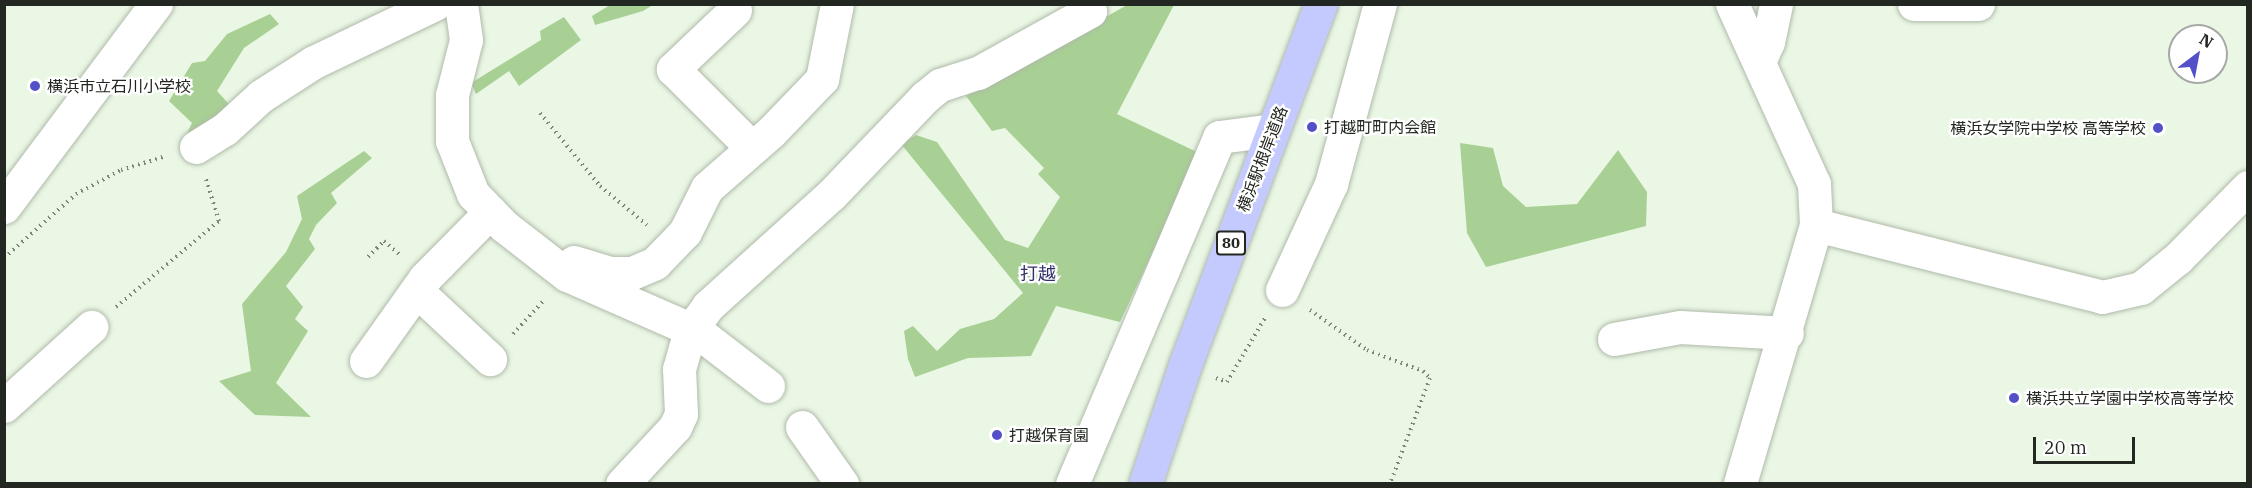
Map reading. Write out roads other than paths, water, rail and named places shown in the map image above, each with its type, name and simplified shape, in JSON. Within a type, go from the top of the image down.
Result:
[{"type":"main road","name":"横浜駅根岸道路","points":[[1145,483],[1185,365],[1320,4]]},
{"type":"street","points":[[4,207],[156,4]]},
{"type":"street","points":[[196,147],[225,129],[261,96],[314,62],[435,4]]},
{"type":"street","points":[[461,4],[466,40],[452,95],[452,141],[473,194],[489,212],[559,268],[714,343],[768,386]]},
{"type":"street","points":[[559,268],[568,261],[609,273],[632,273],[655,263],[685,232],[707,188],[752,148],[822,79],[837,4]]},
{"type":"street","points":[[622,483],[675,427],[681,414],[679,369],[690,331],[708,306],[831,195],[925,97],[940,85],[978,73],[1090,11],[1087,4]]},
{"type":"street","points":[[1282,290],[1330,184],[1380,4]]},
{"type":"street","points":[[1732,4],[1814,184],[1816,225],[1787,333],[1740,483]]},
{"type":"street","points":[[1759,62],[1768,42],[1776,4]]},
{"type":"street","points":[[1914,4],[1978,4]]},
{"type":"street","points":[[735,10],[673,69],[752,148]]},
{"type":"street","points":[[1072,483],[1219,137],[1273,130]]},
{"type":"street","points":[[1816,225],[2102,297],[2141,288],[2178,258],[2247,187]]},
{"type":"street","points":[[366,361],[417,291],[489,212]]},
{"type":"street","points":[[417,291],[490,359]]},
{"type":"street","points":[[4,406],[91,327]]},
{"type":"street","points":[[1614,339],[1680,327],[1787,333]]},
{"type":"street","points":[[802,427],[842,483]]},
{"type":"place","name":"横浜市立石川小学校","points":[[35,86]]},
{"type":"place","name":"打越町町内会館","points":[[1312,127]]},
{"type":"place","name":"横浜女学院中学校 高等学校","points":[[2158,128]]},
{"type":"place","name":"横浜共立学園中学校高等学校","points":[[2014,398]]},
{"type":"place","name":"打越保育園","points":[[997,435]]},
{"type":"district","name":"打越","points":[[1038,274]]}]
